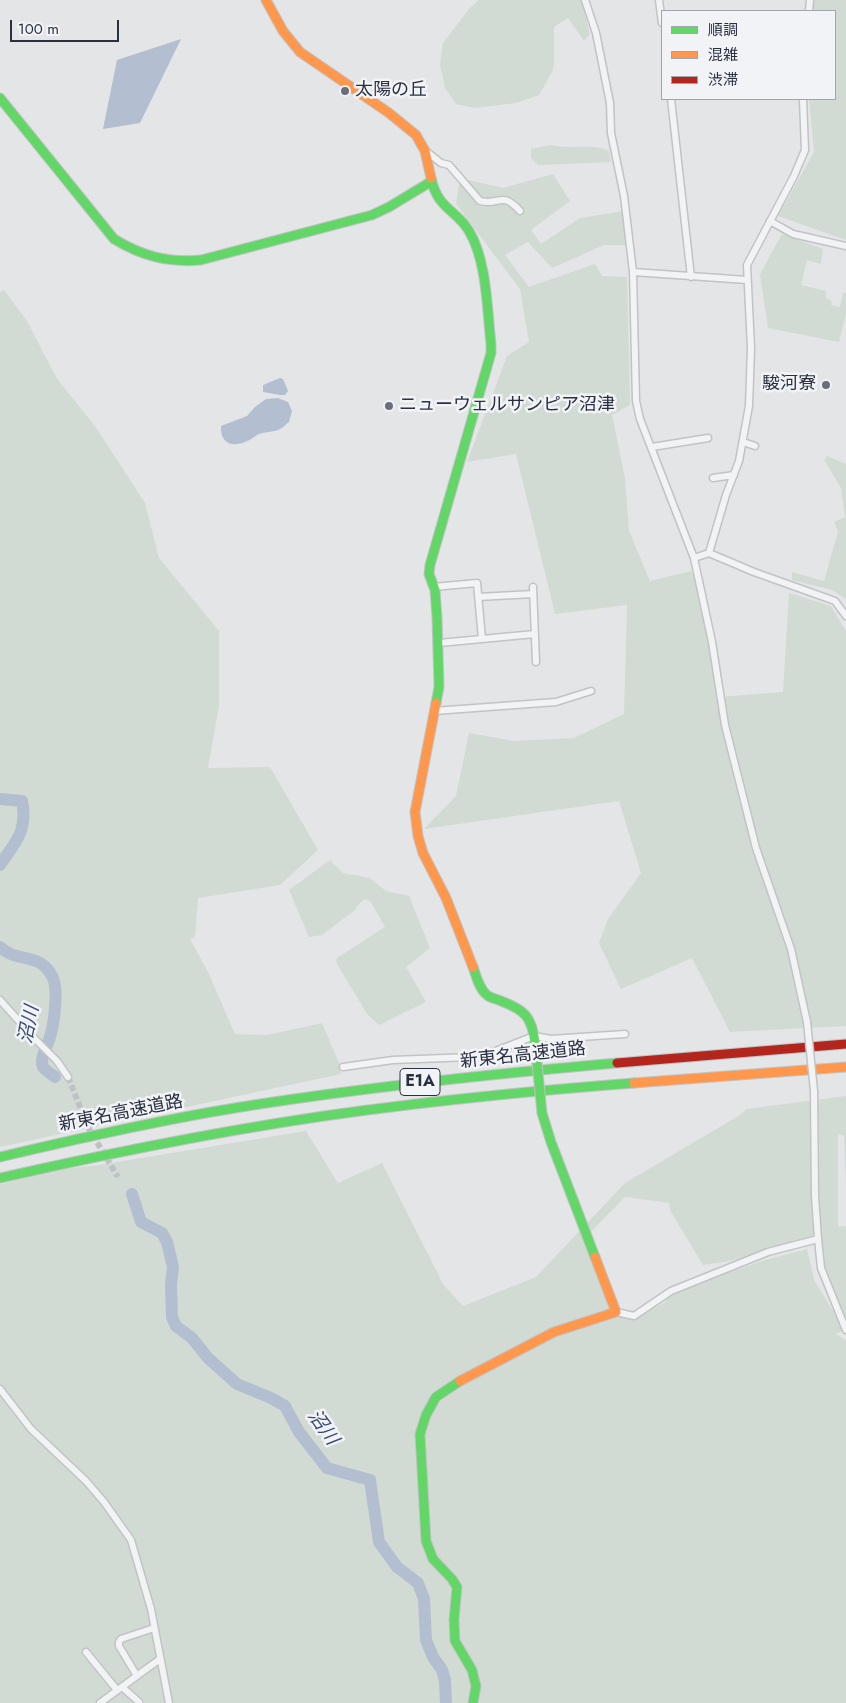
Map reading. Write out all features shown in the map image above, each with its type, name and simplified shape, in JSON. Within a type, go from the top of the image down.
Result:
[{"type":"main road","points":[[266,0],[295,48],[407,127],[418,138],[426,151],[432,181],[438,198],[468,229],[481,263],[491,352],[428,574],[436,598],[439,687],[415,812],[418,836],[423,852],[446,898],[481,987],[487,995],[519,1008],[529,1019],[535,1040],[542,1113],[551,1142],[616,1312],[554,1332],[461,1380],[436,1397],[426,1415],[420,1434],[426,1541],[433,1559],[457,1587],[454,1620],[455,1641],[472,1670],[476,1686],[473,1703]]},
{"type":"main road","points":[[0,98],[114,238],[132,248],[165,261],[201,260],[372,215],[390,208],[432,181]]},
{"type":"main road","name":"新東名高速道路","points":[[0,1157],[170,1120],[272,1102],[362,1089],[559,1068],[846,1044]]},
{"type":"main road","name":"新東名高速道路","points":[[0,1178],[159,1143],[360,1111],[553,1090],[846,1067]]},
{"type":"street","points":[[585,0],[596,33],[610,103],[611,133],[624,196],[633,272],[636,402],[640,419],[694,558],[712,642],[725,725],[756,848],[791,949],[807,1022],[814,1091],[815,1196],[821,1268],[846,1330]]},
{"type":"street","points":[[659,0],[661,15]]},
{"type":"street","points":[[671,100],[691,277]]},
{"type":"street","points":[[709,552],[739,461],[749,406],[751,348],[747,265],[794,176],[805,150],[804,100]]},
{"type":"street","points":[[426,151],[441,163],[449,165],[480,201],[508,200],[520,210]]},
{"type":"street","points":[[770,221],[793,234],[846,246]]},
{"type":"street","points":[[633,272],[747,280]]},
{"type":"street","points":[[652,448],[708,438]]},
{"type":"street","points":[[743,442],[755,446]]},
{"type":"street","points":[[713,478],[734,475]]},
{"type":"street","points":[[694,558],[709,552],[754,572],[835,601],[846,616]]},
{"type":"street","points":[[433,587],[477,583],[482,639]]},
{"type":"street","points":[[478,597],[533,591],[536,662]]},
{"type":"street","points":[[439,643],[534,634]]},
{"type":"street","points":[[434,711],[556,702],[591,691]]},
{"type":"street","points":[[0,1000],[57,1061],[68,1078]]},
{"type":"street","points":[[343,1067],[393,1060],[471,1057],[535,1040],[625,1034]]},
{"type":"street","points":[[616,1312],[634,1316],[680,1287],[768,1252],[818,1239]]},
{"type":"street","points":[[0,1389],[31,1428],[92,1488],[131,1540],[151,1609],[169,1703]]},
{"type":"street","points":[[137,1676],[119,1646],[119,1642],[154,1628]]},
{"type":"street","points":[[86,1652],[119,1689],[139,1702]]},
{"type":"street","points":[[100,1703],[160,1659]]},
{"type":"shaded area","points":[[479,0],[581,0],[590,34],[584,41],[568,18],[554,27],[554,66],[539,95],[516,103],[475,108],[456,104],[445,88],[440,65],[443,43],[469,9]]},
{"type":"shaded area","points":[[814,0],[846,0],[846,240],[778,216],[814,152],[809,100],[836,100],[836,10],[813,10]]},
{"type":"shaded area","points":[[551,145],[595,147],[609,151],[611,162],[538,165],[531,158],[531,149]]},
{"type":"shaded area","points":[[553,174],[570,201],[531,230],[541,244],[580,218],[624,211],[629,245],[604,245],[552,268],[528,242],[505,255],[529,287],[595,264],[602,276],[627,277],[630,405],[612,415],[625,478],[629,531],[650,581],[691,571],[696,579],[720,697],[783,692],[789,593],[831,606],[846,631],[846,1026],[730,1032],[692,958],[621,989],[599,943],[608,919],[641,873],[619,801],[424,829],[456,796],[469,733],[514,741],[574,738],[624,714],[627,605],[555,614],[516,454],[467,462],[507,356],[529,342],[520,289],[456,204],[460,178],[503,188]]},
{"type":"shaded area","points":[[782,234],[823,249],[821,264],[807,260],[801,285],[826,291],[826,298],[832,301],[831,305],[840,307],[843,293],[846,293],[846,314],[839,342],[768,328],[760,274]]},
{"type":"shaded area","points":[[4,290],[27,321],[57,379],[95,426],[145,503],[159,558],[219,631],[219,706],[208,768],[270,767],[318,850],[280,885],[198,898],[195,937],[190,939],[208,972],[235,1034],[267,1035],[322,1023],[339,1063],[341,1074],[0,1147],[0,292]]},
{"type":"shaded area","points":[[827,456],[846,464],[846,599],[832,590],[792,580],[792,572],[824,581],[838,532],[834,522],[845,517],[841,488],[824,460]]},
{"type":"shaded area","points":[[330,860],[343,873],[370,878],[386,891],[409,896],[430,948],[406,967],[426,1002],[379,1025],[367,1014],[336,962],[337,958],[385,927],[371,902],[365,899],[355,910],[322,935],[309,937],[289,890]]},
{"type":"shaded area","points":[[846,1096],[846,1185],[844,1136],[838,1134],[838,1227],[846,1226],[846,1324],[821,1268],[820,1232],[807,1238],[731,1261],[703,1265],[671,1212],[669,1203],[625,1197],[583,1240],[611,1311],[572,1321],[573,1323],[556,1334],[619,1313],[636,1318],[666,1302],[664,1295],[765,1260],[807,1249],[815,1282],[845,1330],[835,1334],[846,1340],[846,1703],[0,1703],[0,1184],[48,1171],[98,1165],[306,1131],[338,1183],[382,1163],[443,1284],[463,1306],[536,1277],[625,1183],[740,1115],[746,1109]]},
{"type":"water","points":[[181,39],[140,123],[103,129],[117,60]]},
{"type":"water","points":[[280,378],[283,379],[288,391],[285,395],[263,392],[263,385]]},
{"type":"water","points":[[278,398],[288,402],[292,411],[289,422],[283,427],[260,434],[242,443],[232,444],[225,441],[221,432],[221,426],[247,416],[266,399]]},
{"type":"waterway","name":"沼川","points":[[0,799],[22,801],[23,811],[22,828],[16,842],[0,865]]},
{"type":"waterway","name":"沼川","points":[[0,947],[13,955],[34,960],[47,969],[52,976],[55,989],[54,1015],[52,1031],[42,1064],[55,1077]]},
{"type":"waterway","name":"沼川","points":[[132,1194],[141,1222],[162,1233],[167,1242],[173,1267],[171,1285],[172,1317],[176,1326],[192,1338],[208,1358],[237,1384],[285,1406],[299,1432],[327,1468],[370,1480],[379,1542],[397,1567],[418,1583],[424,1599],[426,1640],[433,1657],[442,1670],[445,1680],[446,1703]]},
{"type":"tunnel","points":[[68,1077],[89,1129],[118,1177]]},
{"type":"traffic: fast","points":[[0,98],[114,239],[145,254],[166,259],[201,260],[372,215],[432,181]]},
{"type":"traffic: fast","points":[[431,178],[438,197],[464,224],[475,243],[483,271],[491,344],[491,353],[430,565],[429,574],[435,590],[437,618],[439,687],[436,703]]},
{"type":"traffic: fast","points":[[473,967],[480,986],[487,995],[522,1011],[532,1027],[535,1043]]},
{"type":"traffic: fast","points":[[535,1043],[542,1113]]},
{"type":"traffic: fast","points":[[0,1157],[150,1124],[288,1100],[429,1082],[617,1063]]},
{"type":"traffic: fast","points":[[0,1178],[179,1140],[315,1117],[463,1099],[634,1083]]},
{"type":"traffic: fast","points":[[542,1113],[551,1142],[595,1257]]},
{"type":"traffic: fast","points":[[460,1381],[436,1397],[426,1415],[420,1434],[426,1541],[433,1559],[457,1587],[454,1620],[455,1641],[472,1670],[476,1686],[473,1703]]},
{"type":"traffic: slow","points":[[266,0],[283,31],[300,52],[389,113],[416,135],[425,151],[431,178]]},
{"type":"traffic: slow","points":[[436,703],[415,812],[418,836],[423,853],[446,898],[473,967]]},
{"type":"traffic: slow","points":[[634,1083],[846,1067]]},
{"type":"traffic: slow","points":[[460,1381],[554,1332],[616,1312],[595,1257]]},
{"type":"traffic: jam","points":[[617,1063],[846,1044]]},
{"type":"place","name":"太陽の丘","points":[[345,91]]},
{"type":"place","name":"駿河寮","points":[[826,385]]},
{"type":"place","name":"ニューウェルサンピア沼津","points":[[389,406]]}]
